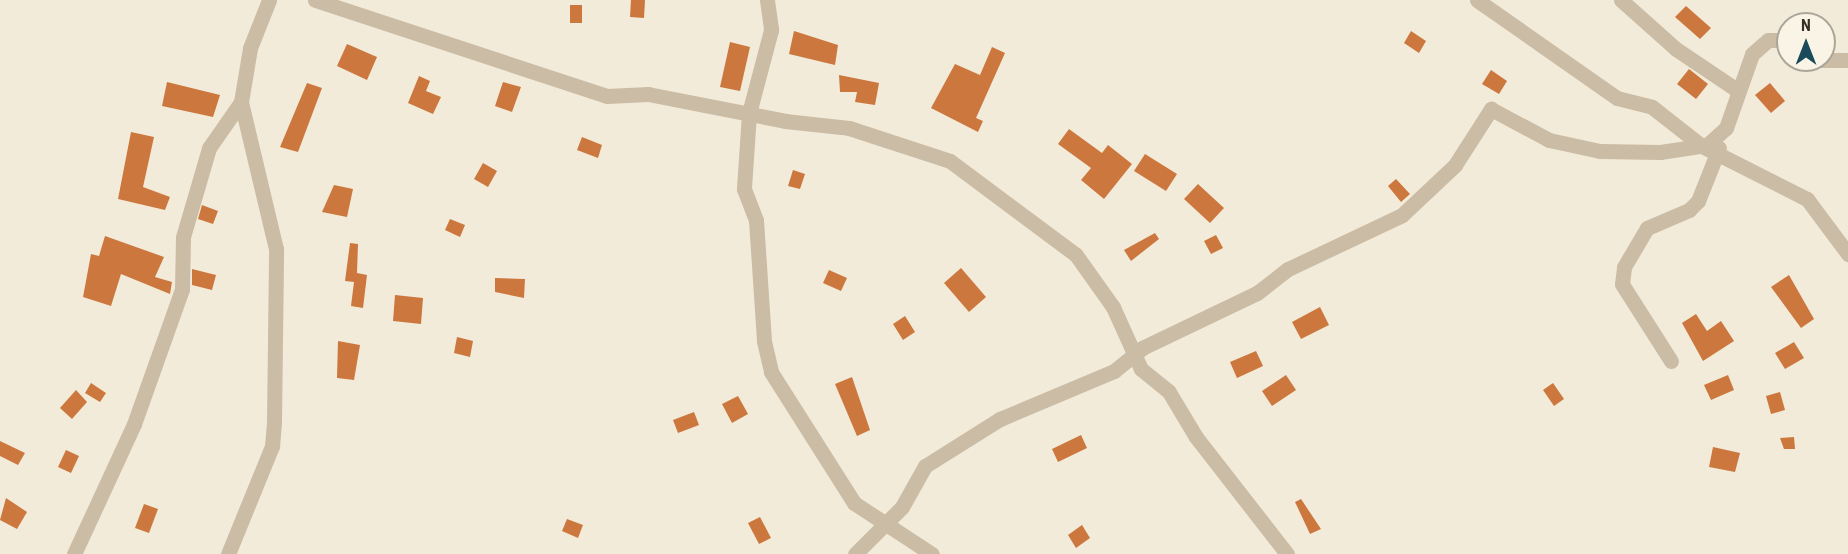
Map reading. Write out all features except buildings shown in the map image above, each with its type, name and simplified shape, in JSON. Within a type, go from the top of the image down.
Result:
[{"type":"street","points":[[228,554],[272,446],[276,249],[241,102],[250,48],[270,0]]},
{"type":"street","points":[[315,0],[607,96],[648,94],[749,113],[849,128],[950,161],[1076,255],[1113,307],[1142,369],[1169,392],[1196,437],[1287,554]]},
{"type":"street","points":[[767,0],[771,30],[749,113],[744,189],[756,220],[764,341],[771,372],[854,503],[882,525],[932,554]]},
{"type":"street","points":[[1477,0],[1599,87],[1652,107],[1717,155],[1807,199],[1848,254]]},
{"type":"street","points":[[1621,0],[1676,49],[1737,90]]},
{"type":"street","points":[[1671,361],[1622,284],[1624,267],[1647,228],[1689,210],[1698,201],[1717,155],[1737,90],[1760,45],[1776,42]]},
{"type":"street","points":[[74,554],[134,424],[182,289],[183,237],[208,148],[241,102]]},
{"type":"street","points":[[855,554],[902,507],[925,466],[1000,419],[1114,371],[1135,354],[1257,293],[1288,269],[1402,215],[1455,165],[1491,109],[1549,140],[1600,151],[1660,152],[1702,146],[1716,141],[1726,128]]}]
